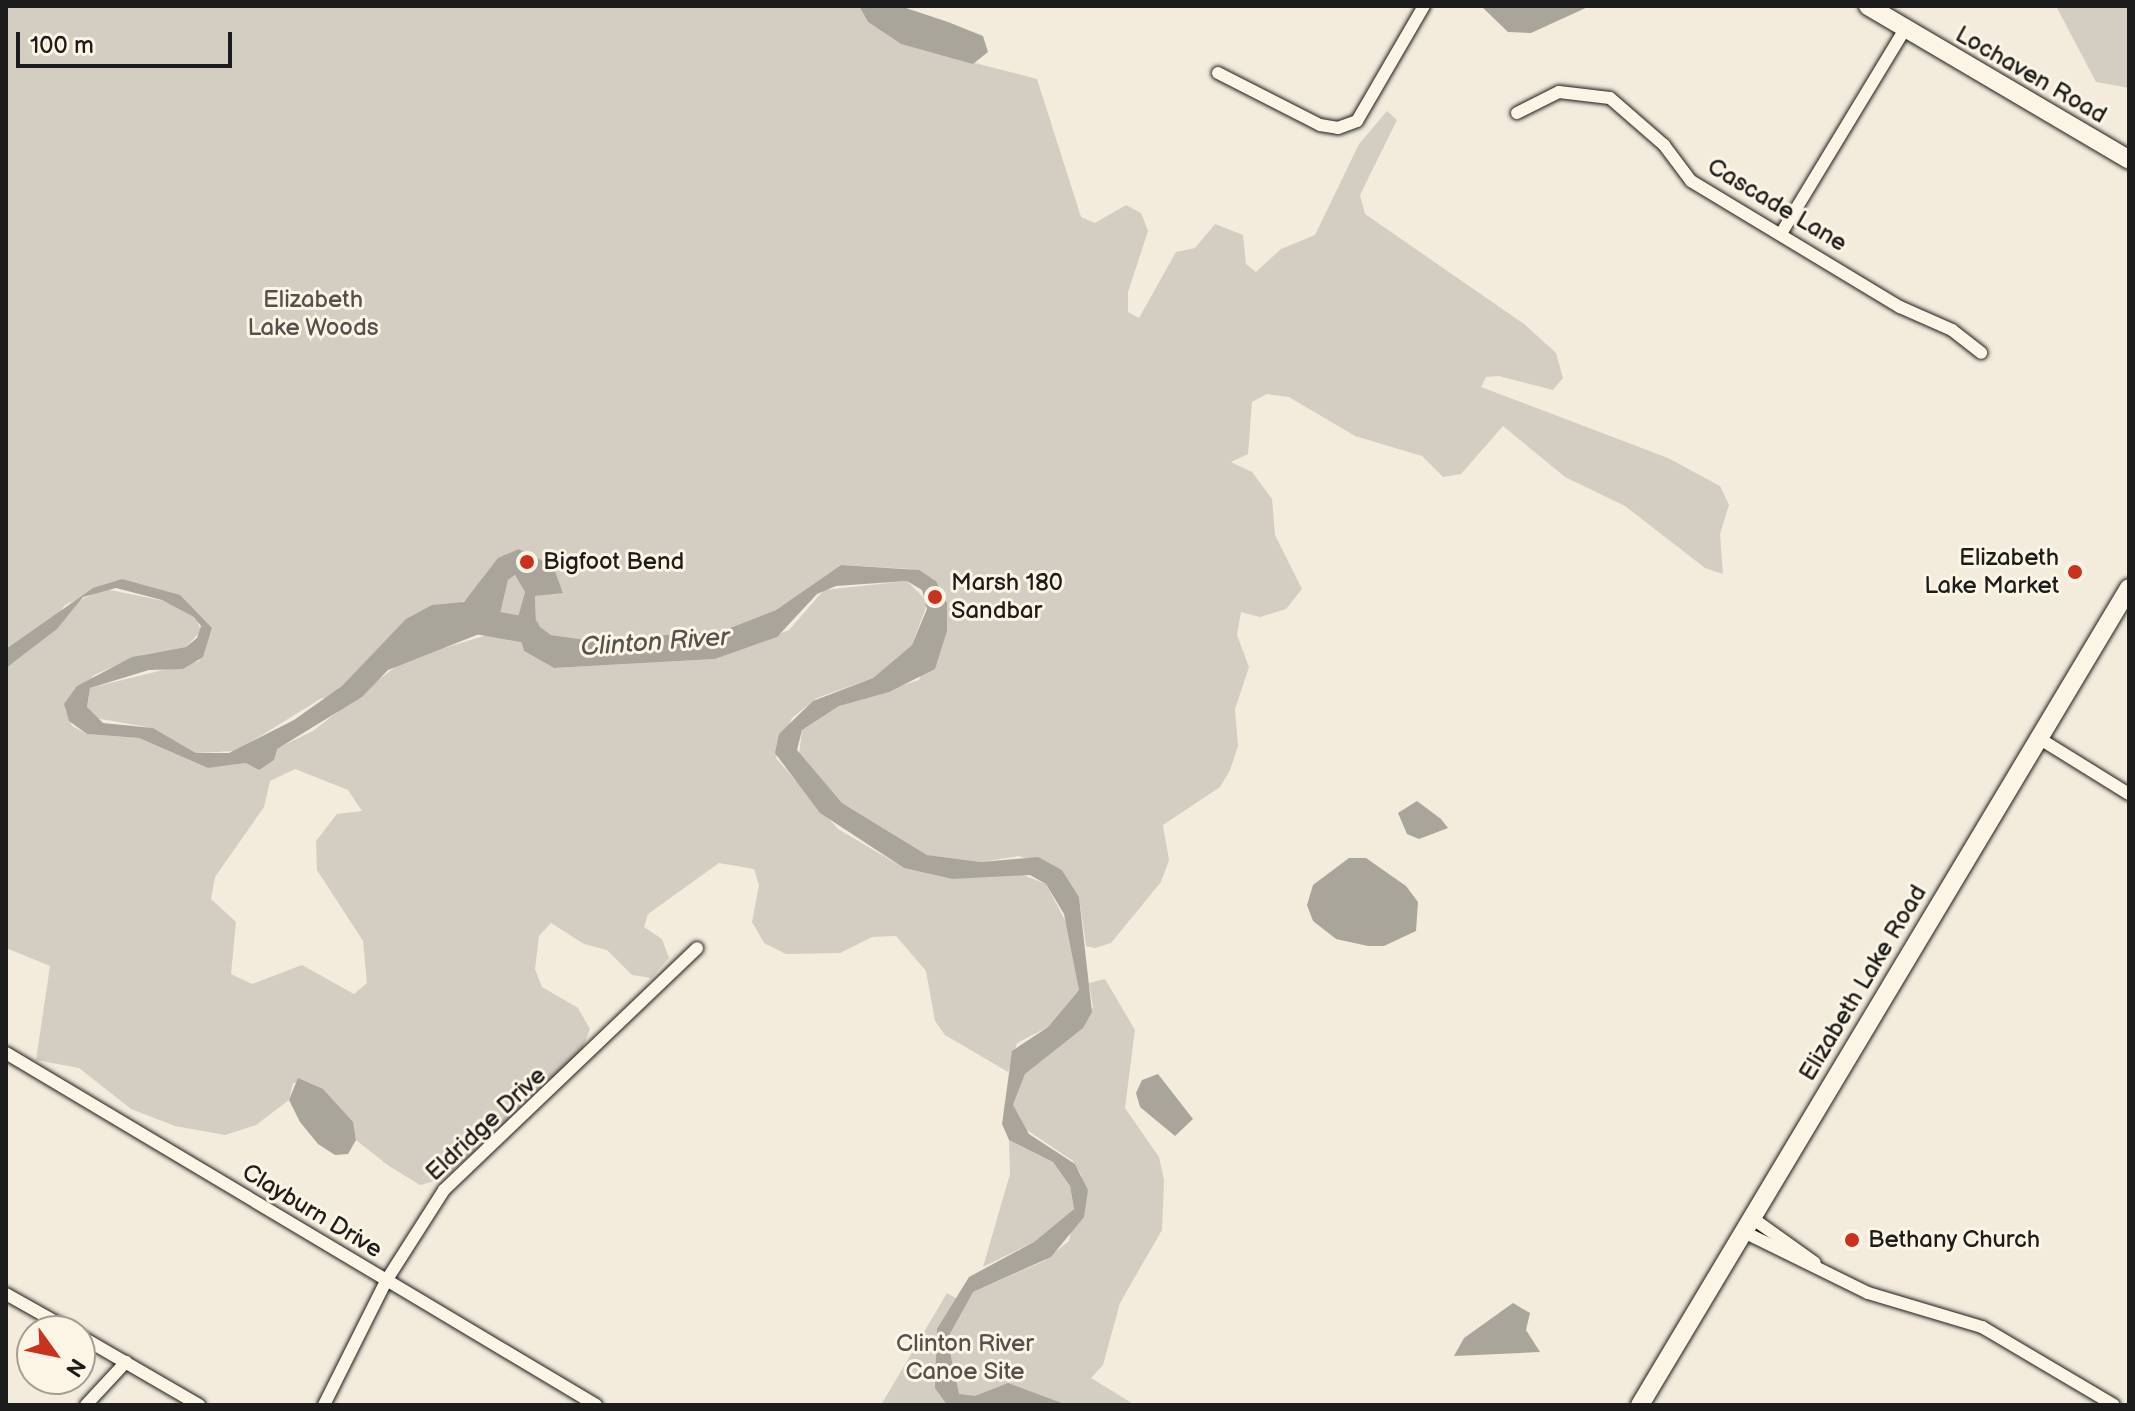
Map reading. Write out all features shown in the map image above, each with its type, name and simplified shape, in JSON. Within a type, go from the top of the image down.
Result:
[{"type":"street","points":[[1218,73],[1320,125],[1338,128],[1357,121],[1424,6]]},
{"type":"street","name":"Lochaven Road","points":[[1868,6],[2129,160]]},
{"type":"street","points":[[1782,232],[1905,29]]},
{"type":"street","name":"Cascade Lane","points":[[1517,113],[1559,92],[1610,98],[1664,145],[1691,181],[1782,232],[1981,353]]},
{"type":"street","name":"Elizabeth Lake Road","points":[[1640,1405],[2037,737],[2129,588]]},
{"type":"street","points":[[2037,737],[2129,794]]},
{"type":"street","name":"Eldridge Drive","points":[[324,1405],[386,1281],[419,1224],[466,1167],[544,1099],[697,948]]},
{"type":"street","name":"Clayburn Drive","points":[[6,1053],[596,1405]]},
{"type":"street","points":[[1748,1225],[1820,1268],[1898,1304],[1982,1327],[2114,1405]]},
{"type":"street","points":[[6,1294],[43,1315]]},
{"type":"street","points":[[96,1345],[199,1405]]},
{"type":"street","points":[[86,1405],[126,1362]]},
{"type":"green space","name":"Elizabeth Lake Woods","points":[[6,6],[859,6],[868,22],[901,44],[1037,79],[1081,217],[1095,223],[1126,205],[1141,213],[1148,231],[1128,292],[1128,312],[1139,318],[1176,252],[1195,248],[1215,224],[1243,235],[1246,264],[1256,272],[1281,249],[1315,235],[1359,144],[1387,111],[1397,120],[1360,195],[1365,214],[1524,324],[1556,353],[1563,378],[1553,390],[1499,376],[1486,377],[1481,387],[1668,458],[1720,486],[1729,505],[1720,534],[1723,574],[1705,568],[1625,506],[1565,477],[1503,426],[1461,474],[1443,477],[1422,456],[1355,436],[1289,397],[1267,394],[1252,402],[1248,454],[1231,462],[1252,472],[1272,499],[1275,535],[1302,589],[1286,609],[1260,617],[1241,612],[1237,635],[1249,667],[1235,709],[1238,746],[1230,770],[1220,787],[1163,825],[1169,860],[1161,882],[1111,943],[1095,948],[1086,946],[1079,897],[1062,870],[1019,856],[981,862],[927,855],[842,803],[799,755],[802,730],[839,706],[919,680],[945,596],[934,579],[911,569],[841,565],[776,610],[725,630],[593,641],[551,635],[536,624],[535,596],[563,592],[549,566],[519,549],[495,562],[477,591],[334,700],[322,698],[236,751],[196,753],[153,728],[95,718],[87,707],[90,688],[199,661],[212,630],[197,620],[201,631],[186,647],[141,655],[94,675],[65,709],[72,726],[87,734],[139,738],[208,768],[246,763],[313,731],[404,660],[487,635],[497,627],[508,580],[515,575],[525,592],[516,624],[524,651],[554,668],[715,659],[789,630],[824,590],[907,581],[928,602],[912,645],[873,678],[817,698],[792,718],[776,758],[838,829],[904,868],[952,879],[1016,872],[1046,884],[1069,928],[1079,990],[1048,1027],[1017,1043],[1008,1072],[945,1035],[935,1021],[926,971],[896,936],[872,937],[840,953],[786,954],[764,943],[752,922],[759,885],[754,869],[719,863],[648,914],[644,927],[662,939],[669,958],[651,978],[632,975],[607,950],[584,944],[551,923],[539,936],[535,969],[542,987],[578,1008],[590,1029],[582,1050],[560,1078],[443,1179],[420,1185],[356,1140],[352,1122],[310,1083],[293,1083],[289,1100],[256,1125],[225,1135],[175,1126],[131,1109],[79,1068],[36,1060],[50,966],[6,948]],"holes":[[[122,579],[165,601],[105,589],[79,600],[29,651],[65,605]],[[295,769],[348,790],[362,811],[337,814],[316,841],[317,870],[363,941],[367,983],[354,994],[302,965],[252,984],[231,974],[236,922],[211,899],[215,877],[264,807],[270,781]]]},
{"type":"green space","points":[[2056,6],[2129,6],[2129,88],[2096,82]]},
{"type":"green space","name":"Clinton River Canoe Site","points":[[1105,979],[1135,1030],[1125,1108],[1159,1157],[1164,1180],[1162,1230],[1120,1303],[1103,1365],[1091,1378],[1135,1405],[881,1405],[947,1293],[964,1303],[973,1292],[1044,1261],[1069,1241],[1082,1176],[1073,1161],[1018,1124],[1013,1105],[1025,1074],[1083,1027],[1093,1007],[1089,983]]},
{"type":"green space","points":[[1009,1140],[1053,1162],[1070,1186],[1074,1209],[1034,1242],[983,1267],[1010,1174]]},
{"type":"water","points":[[859,6],[900,6],[948,22],[983,36],[988,52],[973,64],[901,44],[868,22]]},
{"type":"water","points":[[1481,6],[1590,6],[1531,33],[1508,32]]},
{"type":"water","points":[[519,549],[553,566],[563,593],[535,596],[536,624],[551,635],[593,641],[725,630],[776,610],[841,565],[919,570],[936,581],[947,603],[947,631],[935,669],[889,692],[839,706],[802,730],[797,750],[842,803],[927,855],[981,862],[1038,857],[1062,870],[1079,897],[1092,1012],[1083,1028],[1025,1074],[1013,1105],[1029,1134],[1075,1164],[1088,1190],[1084,1217],[1051,1257],[973,1292],[947,1339],[959,1394],[975,1396],[1008,1383],[1067,1405],[947,1405],[935,1388],[937,1329],[969,1277],[1034,1242],[1074,1209],[1070,1186],[1053,1162],[1009,1140],[1002,1124],[1012,1051],[1048,1027],[1079,990],[1064,914],[1046,884],[1030,875],[952,879],[904,868],[820,813],[775,753],[779,734],[813,701],[873,678],[912,645],[927,609],[922,590],[907,581],[836,586],[817,594],[777,637],[715,659],[554,668],[524,651],[516,624],[525,592],[515,575],[508,580],[497,627],[388,670],[362,697],[277,749],[274,760],[259,770],[246,763],[208,768],[139,738],[87,734],[69,721],[64,704],[77,686],[132,657],[186,647],[197,638],[201,626],[194,617],[162,600],[116,588],[83,597],[57,629],[6,668],[6,649],[93,588],[122,579],[180,595],[212,628],[203,657],[183,669],[149,670],[90,688],[87,707],[103,723],[153,728],[196,753],[229,753],[294,720],[342,686],[406,619],[432,605],[464,602],[498,558]]},
{"type":"water","points":[[1417,801],[1448,828],[1419,839],[1407,834],[1398,813]]},
{"type":"water","points":[[1349,858],[1366,858],[1406,886],[1418,902],[1416,931],[1384,946],[1368,946],[1336,939],[1313,921],[1307,905],[1313,885]]},
{"type":"water","points":[[1158,1074],[1193,1119],[1175,1136],[1140,1107],[1136,1093],[1142,1080]]},
{"type":"water","points":[[298,1078],[323,1089],[353,1122],[356,1140],[348,1154],[335,1155],[318,1144],[300,1122],[289,1100]]},
{"type":"water","points":[[1513,1303],[1530,1313],[1526,1330],[1540,1352],[1454,1356],[1464,1338]]},
{"type":"waterway","name":"Clinton River","points":[[465,619],[527,630]]},
{"type":"place","name":"Bigfoot Bend","points":[[527,562]]},
{"type":"place","name":"Elizabeth Lake Market","points":[[2075,572]]},
{"type":"place","name":"Marsh 180 Sandbar","points":[[935,597]]},
{"type":"place","name":"Bethany Church","points":[[1852,1240]]}]
